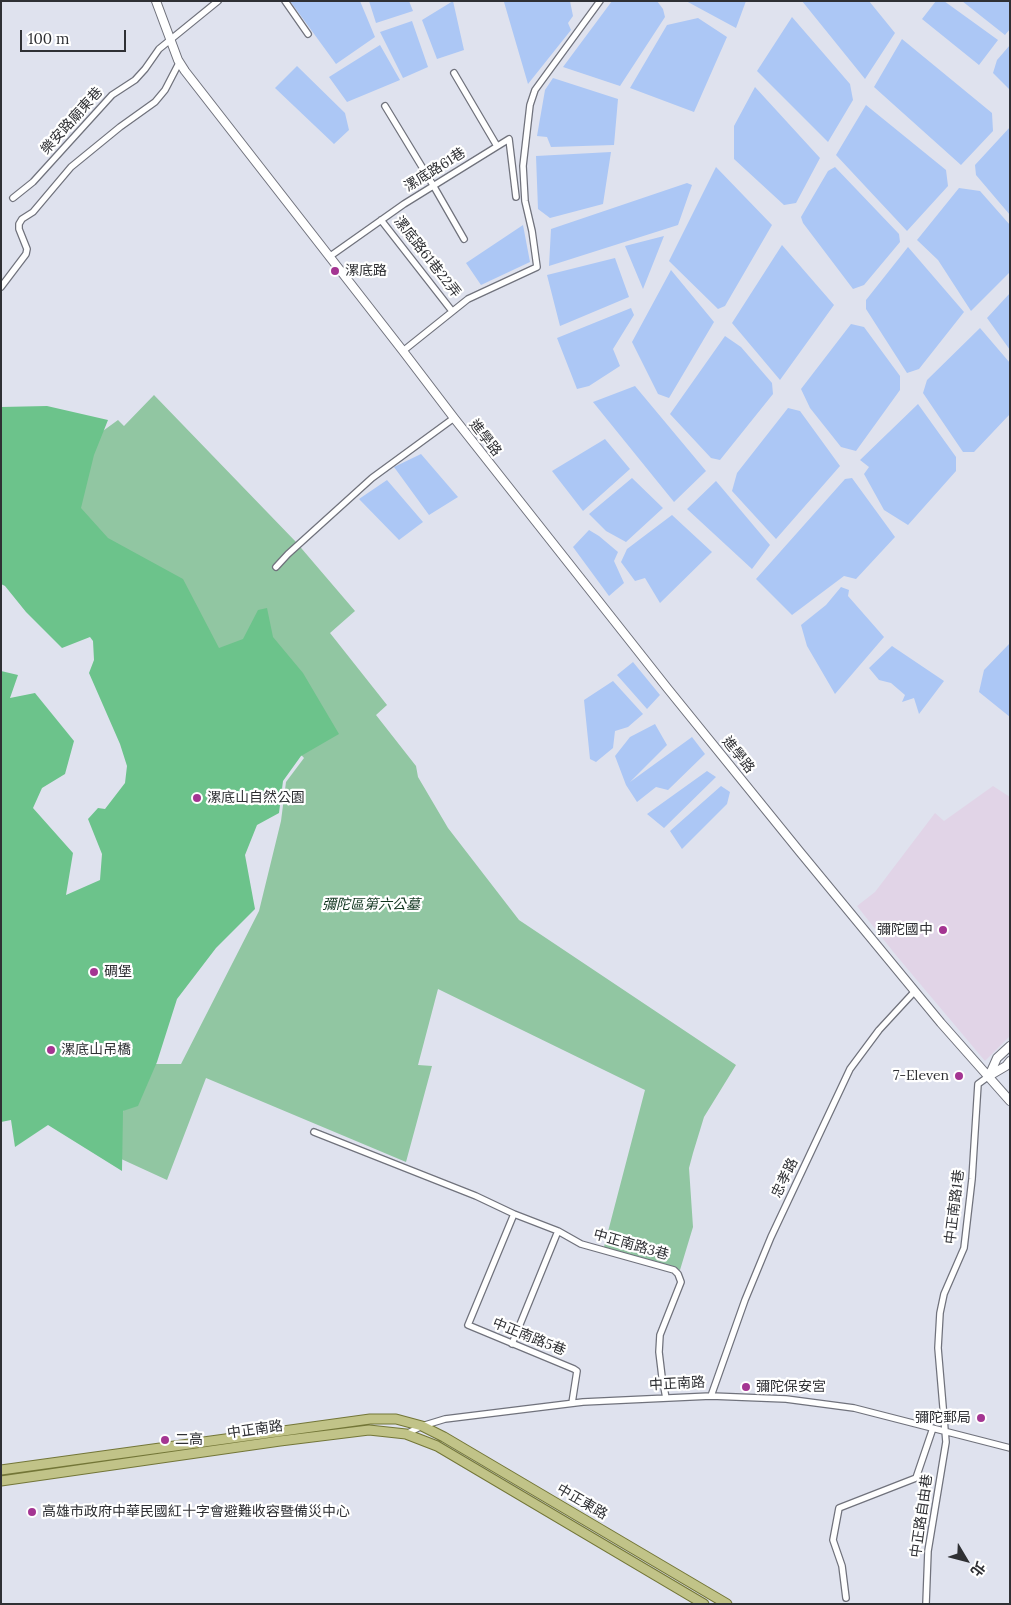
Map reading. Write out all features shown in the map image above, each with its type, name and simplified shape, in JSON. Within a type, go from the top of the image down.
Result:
[{"type":"main road","name":"中正南路","points":[[1,1470],[370,1419],[396,1419],[422,1426]]},
{"type":"main road","name":"中正東路","points":[[422,1426],[728,1604]]},
{"type":"main road","name":"中正南路","points":[[1,1481],[351,1432],[369,1430],[406,1434]]},
{"type":"main road","name":"中正東路","points":[[406,1434],[437,1446],[704,1604]]},
{"type":"street","points":[[156,1],[179,62],[454,418],[372,478],[276,567]]},
{"type":"street","name":"樂安路廟東巷","points":[[13,198],[33,182],[112,95],[135,80],[159,49],[218,1]]},
{"type":"street","points":[[285,1],[308,34]]},
{"type":"street","points":[[403,350],[452,311],[478,294],[537,267],[532,230],[525,201],[523,166],[530,105],[535,90],[600,1]]},
{"type":"street","points":[[1,287],[26,254],[27,249],[19,229],[22,219],[33,212],[71,167],[120,127],[155,102],[165,90],[179,62]]},
{"type":"street","points":[[454,74],[497,146],[509,139],[516,197]]},
{"type":"street","points":[[385,106],[464,239]]},
{"type":"street","name":"漯底路61巷","points":[[329,257],[433,185],[497,146]]},
{"type":"street","name":"漯底路61巷22弄","points":[[381,220],[452,311]]},
{"type":"street","name":"進學路","points":[[454,418],[668,689],[915,992],[1010,1101]]},
{"type":"street","name":"忠孝路","points":[[711,1396],[745,1300],[771,1237],[850,1069],[879,1030],[915,992]]},
{"type":"street","points":[[989,1076],[997,1058],[1010,1046]]},
{"type":"street","points":[[989,1076],[1010,1062]]},
{"type":"street","name":"中正南路1巷","points":[[946,1432],[938,1348],[940,1313],[944,1294],[964,1248],[972,1179],[978,1084],[989,1076]]},
{"type":"street","name":"中正南路3巷","points":[[314,1132],[324,1134],[476,1196],[514,1214],[558,1231],[582,1244],[674,1270],[681,1282],[660,1335],[660,1360],[666,1398]]},
{"type":"street","name":"中正南路5巷","points":[[514,1214],[468,1325],[577,1371],[572,1403]]},
{"type":"street","points":[[512,1344],[558,1231]]},
{"type":"street","name":"中正南路","points":[[406,1434],[422,1426],[445,1419],[572,1403],[711,1396],[786,1399],[854,1408],[1010,1448]]},
{"type":"street","points":[[846,1598],[842,1566],[834,1540],[839,1508],[916,1478],[933,1428]]},
{"type":"street","name":"中正路自由巷","points":[[926,1604],[928,1551],[946,1432]]},
{"type":"shaded area","name":"彌陀國中","points":[[993,786],[1010,797],[1010,1036],[985,1061],[857,906],[875,892],[935,813],[944,821]]},
{"type":"green space","name":"彌陀區第六公墓","points":[[154,395],[296,542],[355,611],[330,633],[387,705],[376,715],[416,766],[418,777],[448,828],[519,920],[736,1065],[704,1117],[693,1153],[689,1168],[693,1227],[680,1270],[604,1247],[645,1090],[438,989],[418,1065],[432,1066],[406,1162],[206,1078],[167,1180],[106,1152],[143,1064],[181,1064],[259,911],[281,821],[286,782],[304,758],[72,507],[89,441],[118,420],[124,426]]},
{"type":"green space","name":"漯底山自然公園","points":[[47,406],[108,420],[94,455],[81,508],[108,538],[183,579],[219,648],[243,639],[258,610],[267,608],[273,637],[303,673],[339,734],[301,756],[283,781],[279,813],[257,825],[245,855],[255,909],[216,948],[177,999],[157,1062],[138,1106],[123,1111],[122,1171],[48,1125],[15,1147],[11,1120],[1,1122],[1,671],[18,675],[10,698],[35,693],[74,741],[65,774],[42,788],[33,808],[73,853],[66,895],[100,880],[102,854],[88,819],[98,808],[105,809],[125,783],[127,766],[120,744],[89,673],[94,660],[93,641],[90,637],[62,648],[26,612],[5,586],[1,584],[1,407]]},
{"type":"water","points":[[290,1],[360,1],[375,37],[336,64]]},
{"type":"water","points":[[369,1],[409,1],[413,11],[376,23]]},
{"type":"water","points":[[453,1],[464,50],[437,59],[422,20]]},
{"type":"water","points":[[570,1],[573,16],[568,23],[571,30],[528,84],[504,2]]},
{"type":"water","points":[[612,1],[657,1],[663,9],[665,17],[620,86],[563,67]]},
{"type":"water","points":[[686,1],[746,1],[736,28]]},
{"type":"water","points":[[802,1],[869,1],[895,33],[865,79]]},
{"type":"water","points":[[936,1],[944,1],[998,40],[979,65],[922,19]]},
{"type":"water","points":[[962,1],[1010,1],[1010,29],[1005,35]]},
{"type":"water","points":[[792,17],[850,84],[853,100],[828,142],[757,71]]},
{"type":"water","points":[[698,18],[727,37],[694,112],[630,88],[667,25]]},
{"type":"water","points":[[412,21],[428,67],[403,78],[380,32]]},
{"type":"water","points":[[902,39],[992,113],[993,131],[961,165],[874,87]]},
{"type":"water","points":[[380,45],[400,80],[347,102],[329,77]]},
{"type":"water","points":[[1010,45],[1010,90],[993,73],[997,60]]},
{"type":"water","points":[[297,66],[345,113],[349,130],[334,144],[275,88]]},
{"type":"water","points":[[553,78],[618,99],[614,145],[551,147],[547,137],[537,136],[545,90]]},
{"type":"water","points":[[755,87],[820,158],[796,203],[784,205],[734,159],[734,126]]},
{"type":"water","points":[[866,105],[946,170],[948,186],[907,231],[836,155]]},
{"type":"water","points":[[1010,127],[1010,215],[976,175],[975,165]]},
{"type":"water","points":[[611,152],[603,204],[550,218],[538,209],[536,156]]},
{"type":"water","points":[[716,167],[772,225],[725,306],[718,309],[669,261]]},
{"type":"water","points":[[835,167],[899,234],[900,242],[864,285],[853,289],[803,223],[801,217],[828,171]]},
{"type":"water","points":[[687,183],[692,185],[678,225],[549,266],[551,229]]},
{"type":"water","points":[[959,188],[980,191],[1010,225],[1010,272],[971,311],[938,260],[917,240]]},
{"type":"water","points":[[523,225],[530,262],[481,285],[466,263]]},
{"type":"water","points":[[664,236],[643,289],[625,246]]},
{"type":"water","points":[[782,245],[834,305],[780,380],[732,323]]},
{"type":"water","points":[[908,247],[964,312],[919,369],[907,373],[866,309],[866,300]]},
{"type":"water","points":[[615,258],[629,297],[560,326],[547,275]]},
{"type":"water","points":[[671,270],[714,322],[669,398],[658,394],[632,342]]},
{"type":"water","points":[[1010,293],[1010,350],[987,318]]},
{"type":"water","points":[[631,308],[634,315],[613,349],[620,366],[589,386],[577,389],[557,338]]},
{"type":"water","points":[[851,324],[864,327],[900,376],[900,390],[856,451],[841,447],[810,408],[801,389]]},
{"type":"water","points":[[980,328],[1010,363],[1010,414],[974,452],[963,452],[923,393],[927,380]]},
{"type":"water","points":[[725,336],[741,347],[772,383],[773,394],[720,460],[711,458],[670,414]]},
{"type":"water","points":[[635,386],[706,471],[674,502],[593,402]]},
{"type":"water","points":[[918,404],[956,457],[956,471],[908,525],[884,510],[864,474],[869,467],[860,460]]},
{"type":"water","points":[[788,408],[800,411],[840,466],[776,539],[732,491],[737,473]]},
{"type":"water","points":[[605,439],[630,469],[583,511],[552,471]]},
{"type":"water","points":[[421,454],[458,497],[429,515],[394,467]]},
{"type":"water","points":[[632,478],[663,508],[626,542],[606,531],[589,514]]},
{"type":"water","points":[[852,478],[895,537],[856,579],[844,576],[792,615],[756,579],[845,479]]},
{"type":"water","points":[[387,480],[423,522],[399,540],[359,499]]},
{"type":"water","points":[[716,481],[770,545],[752,569],[687,509]]},
{"type":"water","points":[[672,515],[712,552],[660,603],[645,578],[635,581],[621,562],[627,549]]},
{"type":"water","points":[[589,530],[618,552],[614,561],[624,583],[609,596],[573,547]]},
{"type":"water","points":[[841,587],[849,590],[848,596],[884,637],[835,694],[807,646],[801,625],[826,605]]},
{"type":"water","points":[[1010,643],[1010,717],[979,692],[984,670]]},
{"type":"water","points":[[892,646],[944,681],[919,714],[914,698],[902,702],[905,695],[891,683],[879,680],[869,668]]},
{"type":"water","points":[[633,662],[660,695],[647,709],[617,675]]},
{"type":"water","points":[[613,681],[643,714],[628,727],[615,731],[613,748],[596,762],[590,759],[584,700]]},
{"type":"water","points":[[655,724],[667,745],[630,782],[692,737],[705,754],[668,790],[656,787],[637,802],[626,785],[615,756],[630,737]]},
{"type":"water","points":[[707,771],[716,777],[664,828],[647,814]]},
{"type":"water","points":[[721,786],[730,792],[727,804],[682,849],[670,831]]},
{"type":"place","name":"漯底路","points":[[335,271]]},
{"type":"place","name":"漯底山自然公園","points":[[197,798]]},
{"type":"place","name":"彌陀國中","points":[[943,930]]},
{"type":"place","name":"碉堡","points":[[94,972]]},
{"type":"place","name":"漯底山吊橋","points":[[51,1050]]},
{"type":"place","name":"7-Eleven","points":[[959,1076]]},
{"type":"place","name":"彌陀保安宮","points":[[746,1387]]},
{"type":"place","name":"彌陀郵局","points":[[981,1418]]},
{"type":"place","name":"二高","points":[[165,1440]]},
{"type":"place","name":"高雄市政府中華民國紅十字會避難收容暨備災中心","points":[[32,1512]]}]
